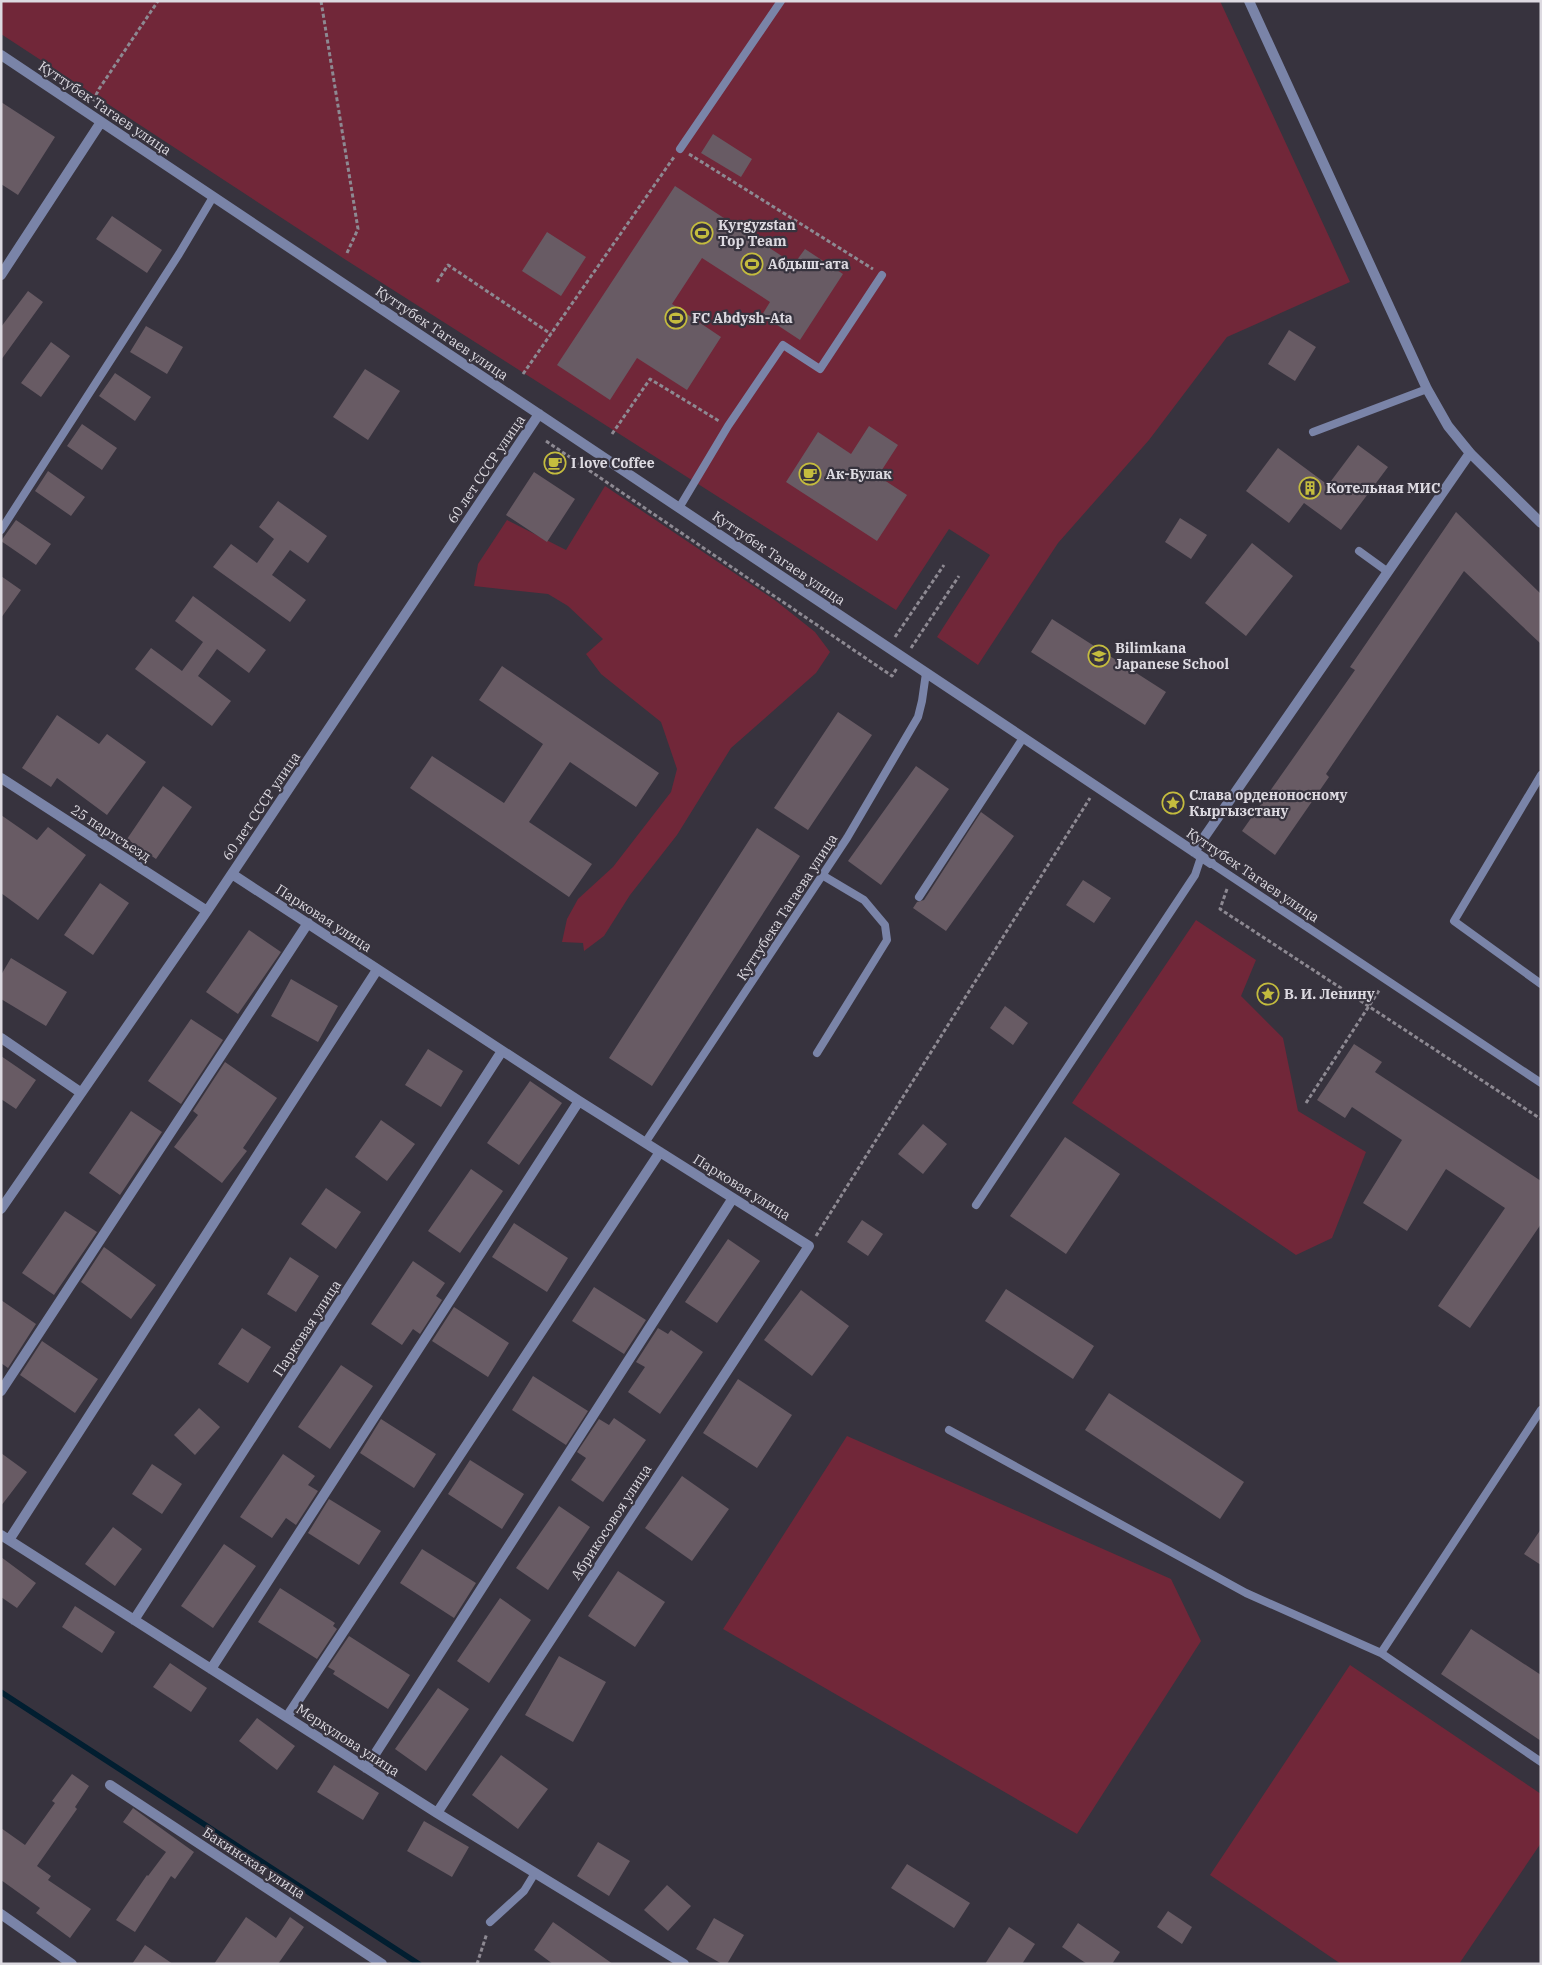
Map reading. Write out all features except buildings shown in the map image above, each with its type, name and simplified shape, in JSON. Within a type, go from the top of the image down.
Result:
[{"type":"street","points":[[1249,1],[1427,389],[1448,426],[1470,452],[1541,523]]},
{"type":"street","name":"Куттубек Тагаев улица","points":[[1,55],[1211,863]]},
{"type":"street","points":[[1,275],[101,122]]},
{"type":"street","name":"60 лет СССР улица","points":[[1,1209],[80,1092],[207,911],[539,414]]},
{"type":"street","points":[[1198,854],[1470,452]]},
{"type":"street","name":"25 партсъезд","points":[[1,778],[207,911]]},
{"type":"street","name":"Парковая улица","points":[[232,874],[645,1144],[809,1246]]},
{"type":"street","points":[[1,1391],[308,924]]},
{"type":"street","points":[[5,1537],[377,970]]},
{"type":"street","points":[[1,1038],[80,1092]]},
{"type":"street","name":"Парковая улица","points":[[134,1620],[502,1050]]},
{"type":"street","points":[[211,1669],[579,1101]]},
{"type":"street","points":[[287,1717],[660,1152]]},
{"type":"street","points":[[366,1768],[733,1198]]},
{"type":"street","name":"Абрикосовоя улица","points":[[437,1813],[809,1246]]},
{"type":"street","name":"Меркулова улица","points":[[5,1537],[437,1813],[684,1964]]},
{"type":"street","name":"Бакинская улица","points":[[110,1785],[382,1964]]},
{"type":"street","points":[[1,1914],[72,1964]]},
{"type":"lane","points":[[680,149],[781,1]]},
{"type":"lane","points":[[1,530],[180,254],[213,197]]},
{"type":"lane","points":[[679,508],[728,426],[783,345],[820,369],[882,274]]},
{"type":"lane","points":[[1313,432],[1427,389]]},
{"type":"lane","points":[[1358,551],[1388,572]]},
{"type":"lane","name":"Куттубека Тагаева улица","points":[[645,1144],[847,838],[918,717],[926,673]]},
{"type":"lane","points":[[919,896],[1023,738]]},
{"type":"lane","points":[[1541,775],[1454,921],[1541,984]]},
{"type":"lane","points":[[976,1206],[1195,874],[1198,854]]},
{"type":"lane","name":"Куттубек Тагаев улица","points":[[1211,863],[1541,1084]]},
{"type":"lane","points":[[817,1053],[887,940],[884,924],[864,900],[822,875]]},
{"type":"lane","points":[[1381,1653],[1541,1410]]},
{"type":"lane","points":[[949,1430],[1246,1594],[1381,1653],[1541,1762]]},
{"type":"lane","points":[[490,1922],[524,1891],[535,1873]]},
{"type":"path","points":[[99,89],[158,1]]},
{"type":"path","points":[[321,1],[358,230],[347,253]]},
{"type":"path","points":[[523,374],[680,149],[882,274]]},
{"type":"path","points":[[437,282],[448,265],[551,334]]},
{"type":"path","points":[[612,434],[650,379],[728,426]]},
{"type":"path","points":[[888,647],[944,565]]},
{"type":"path","points":[[809,1246],[1097,787]]},
{"type":"path","points":[[1231,877],[1220,909],[1541,1119]]},
{"type":"path","points":[[1306,1103],[1386,980]]},
{"type":"path","points":[[477,1964],[490,1922]]},
{"type":"shaded area","points":[[1,1],[1220,1],[1350,282],[1227,337],[1149,440],[1058,543],[978,665],[937,637],[990,555],[949,529],[896,610],[346,260],[1,34]]},
{"type":"shaded area","points":[[605,486],[776,601],[815,632],[830,652],[816,673],[731,748],[677,835],[630,895],[604,936],[584,951],[583,943],[562,942],[567,919],[578,899],[613,867],[671,792],[677,769],[661,722],[601,674],[586,654],[603,639],[568,606],[548,594],[474,586],[478,564],[507,520],[566,550]]},
{"type":"shaded area","points":[[1196,920],[1256,960],[1241,996],[1283,1038],[1298,1111],[1366,1152],[1332,1238],[1296,1255],[1072,1103]]},
{"type":"shaded area","points":[[847,1436],[1171,1579],[1201,1641],[1077,1834],[723,1629]]},
{"type":"shaded area","points":[[1350,1665],[1541,1794],[1541,1843],[1459,1964],[1341,1964],[1210,1875]]},
{"type":"waterway","points":[[1,1692],[419,1964]]},
{"type":"place","name":"Kyrgyzstan Top Team","points":[[702,233]]},
{"type":"place","name":"Абдыш-ата","points":[[752,264]]},
{"type":"place","name":"FC Abdysh-Ata","points":[[676,318]]},
{"type":"place","name":"I love Coffee","points":[[555,463]]},
{"type":"place","name":"Ак-Булак","points":[[810,474]]},
{"type":"place","name":"Котельная МИС","points":[[1310,488]]},
{"type":"place","name":"Bilimkana Japanese School","points":[[1099,656]]},
{"type":"place","name":"Слава орденоносному Кыргызстану","points":[[1173,803]]},
{"type":"place","name":"В. И. Ленину","points":[[1268,994]]}]
